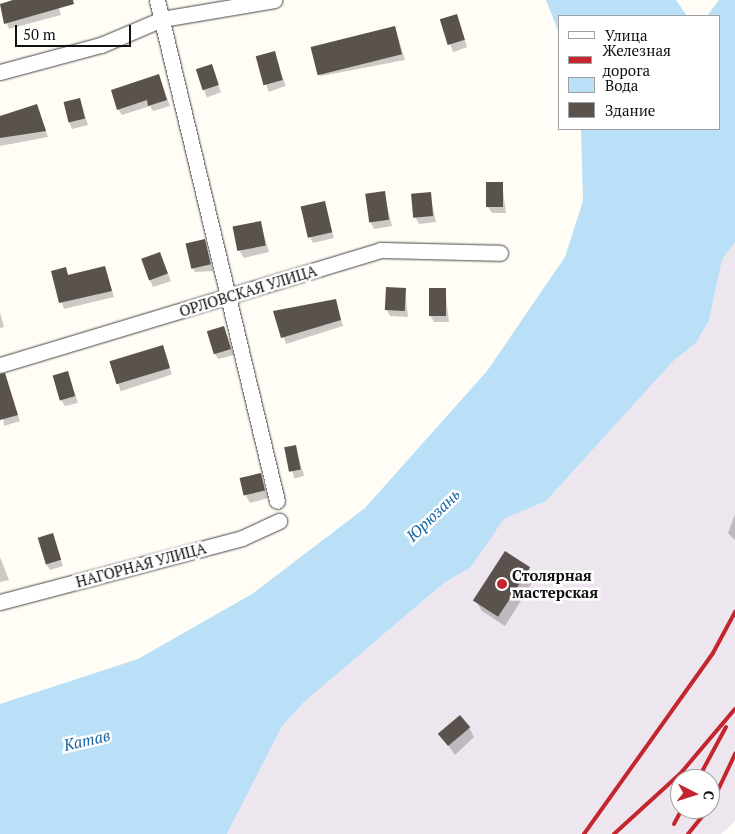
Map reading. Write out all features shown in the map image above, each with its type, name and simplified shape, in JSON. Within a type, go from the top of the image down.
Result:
[{"type":"street","points":[[157,0],[230,298],[277,501]]},
{"type":"street","points":[[0,72],[101,45],[162,19],[274,0]]},
{"type":"street","name":"ОРЛОВСКАЯ УЛИЦА","points":[[0,365],[230,298],[380,250],[500,252]]},
{"type":"street","name":"НАГОРНАЯ УЛИЦА","points":[[0,602],[242,538],[279,521]]},
{"type":"shaded area","points":[[735,242],[735,821],[721,834],[227,834],[282,726],[304,702],[444,583],[471,567],[504,519],[546,501],[674,359],[696,343],[709,320],[722,260]]},
{"type":"water","points":[[546,0],[676,0],[686,15],[558,15],[558,30]]},
{"type":"water","points":[[719,0],[735,0],[735,242],[722,260],[709,320],[696,343],[674,360],[546,501],[504,519],[471,567],[444,583],[304,702],[282,726],[227,834],[0,834],[0,704],[138,659],[252,594],[365,508],[487,371],[565,257],[583,201],[581,130],[720,130],[720,15],[708,15]]},
{"type":"building","points":[[13,0],[73,0],[74,4],[4,24],[0,4]]},
{"type":"building","points":[[457,14],[465,40],[448,45],[440,19]]},
{"type":"building","points":[[395,26],[402,54],[318,75],[311,47]]},
{"type":"building","points":[[275,51],[283,80],[263,85],[256,56]]},
{"type":"building","points":[[212,64],[219,85],[203,90],[196,69]]},
{"type":"building","points":[[159,74],[167,100],[148,106],[147,100],[117,110],[111,90]]},
{"type":"building","points":[[80,98],[85,118],[69,122],[64,102]]},
{"type":"building","points":[[37,104],[46,131],[0,138],[0,116]]},
{"type":"building","points":[[486,182],[503,182],[503,207],[486,207]]},
{"type":"building","points":[[385,191],[389,220],[369,223],[365,194]]},
{"type":"building","points":[[431,192],[433,216],[413,218],[411,194]]},
{"type":"building","points":[[325,201],[332,232],[308,238],[301,207]]},
{"type":"building","points":[[261,221],[266,246],[237,251],[233,227]]},
{"type":"building","points":[[205,239],[211,264],[191,269],[186,243]]},
{"type":"building","points":[[160,252],[168,274],[149,280],[141,259]]},
{"type":"building","points":[[105,266],[112,291],[59,303],[51,271],[66,267],[68,275]]},
{"type":"building","points":[[386,287],[406,288],[405,311],[385,310]]},
{"type":"building","points":[[429,288],[446,288],[446,316],[429,316]]},
{"type":"building","points":[[336,299],[341,320],[281,338],[273,311]]},
{"type":"building","points":[[224,326],[231,349],[214,354],[207,331]]},
{"type":"building","points":[[163,345],[170,368],[116,384],[109,361]]},
{"type":"building","points":[[68,371],[75,396],[60,400],[53,375]]},
{"type":"building","points":[[5,373],[18,415],[0,420],[0,374]]},
{"type":"building","points":[[296,445],[301,470],[289,472],[284,447]]},
{"type":"building","points":[[261,473],[265,491],[244,495],[240,478]]},
{"type":"building","points":[[53,533],[61,560],[46,564],[38,538]]},
{"type":"building","name":"Столярная мастерская","points":[[505,551],[530,567],[498,617],[473,600]]},
{"type":"building","points":[[460,715],[470,727],[448,746],[438,734]]},
{"type":"railway","points":[[584,834],[713,653],[735,612]]},
{"type":"railway","points":[[614,834],[680,774],[735,709]]},
{"type":"railway","points":[[703,769],[726,727]]},
{"type":"railway","points":[[720,786],[735,754]]},
{"type":"railway","points":[[674,824],[677,819]]},
{"type":"railway","points":[[688,834],[700,819]]},
{"type":"place","name":"Столярная мастерская","points":[[502,584]]},
{"type":"water label","name":"Юрюзань","points":[[433,515]]},
{"type":"water label","name":"Катав","points":[[87,740]]}]
